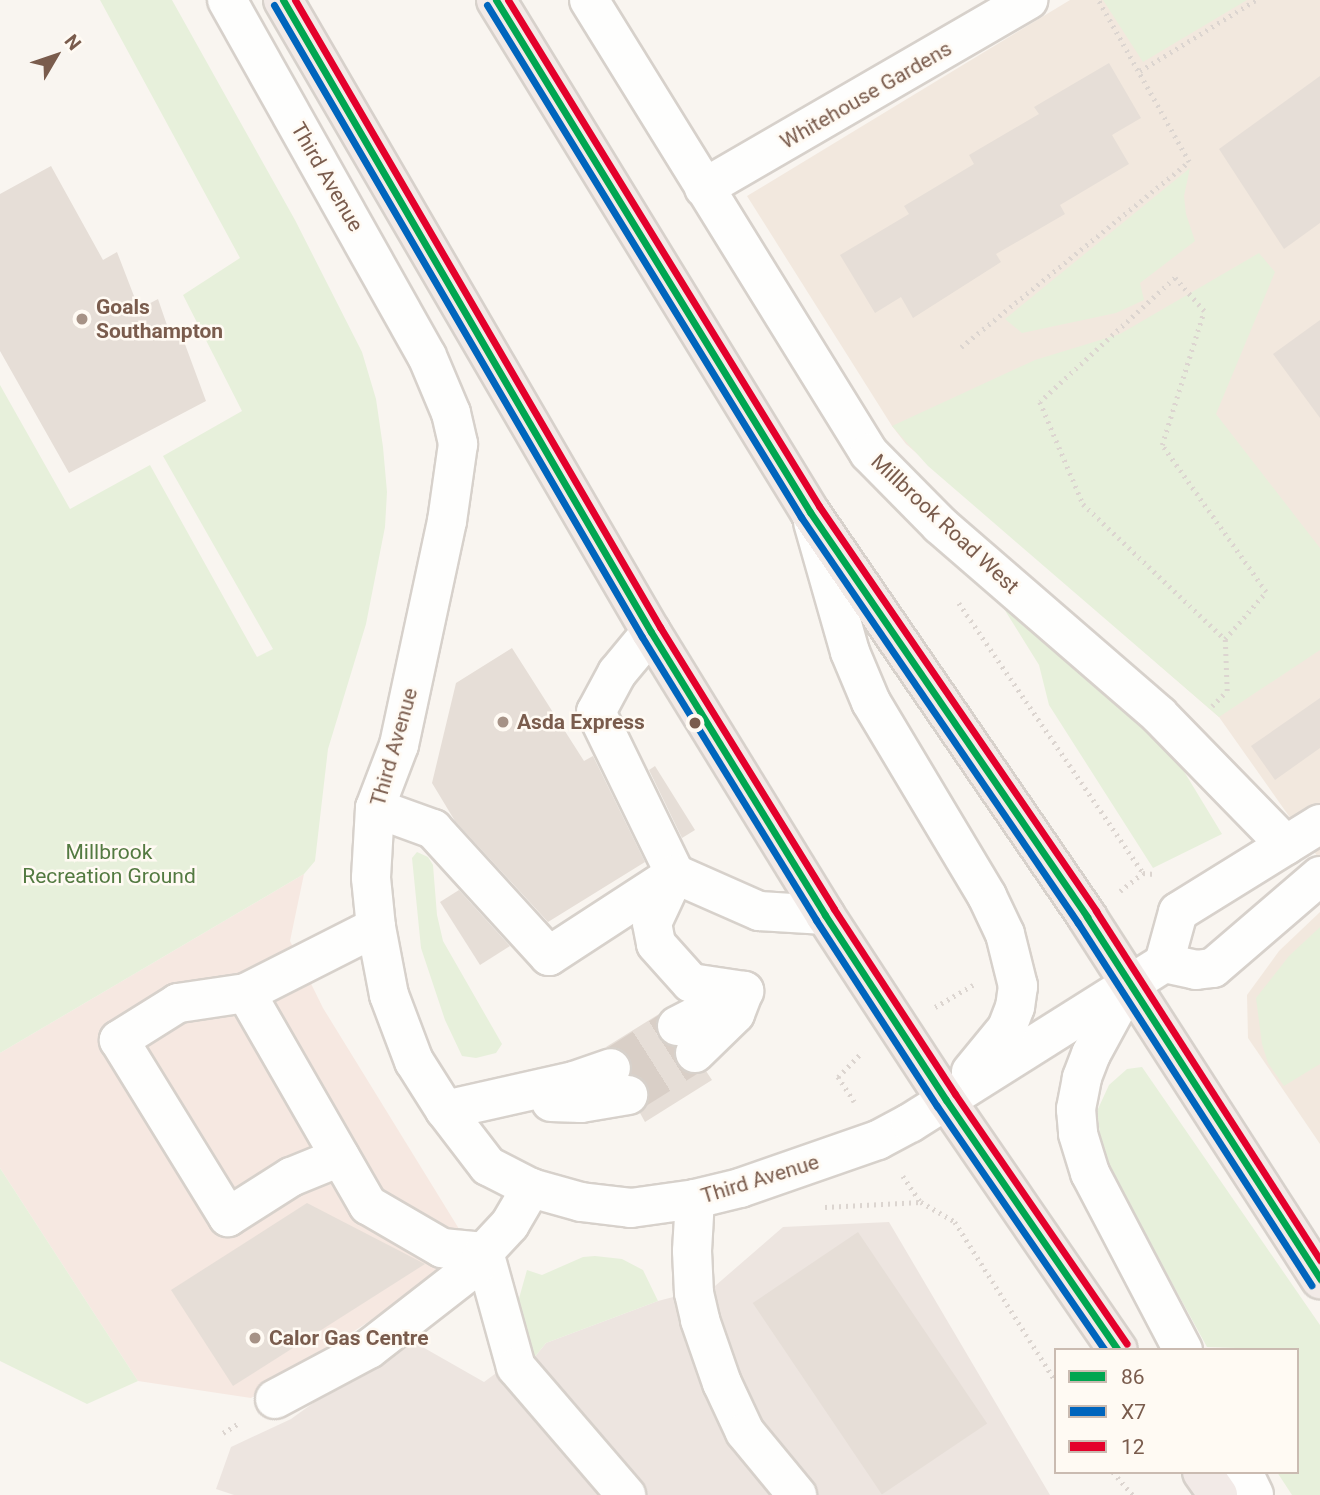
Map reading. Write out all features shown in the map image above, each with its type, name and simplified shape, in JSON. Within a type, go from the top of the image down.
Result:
[{"type":"highway","points":[[283,0],[651,632],[825,915],[946,1100],[1117,1348]]},
{"type":"highway","points":[[496,0],[810,512],[1129,983],[1320,1279]]},
{"type":"highway","points":[[1203,1474],[1218,1495]]},
{"type":"street","name":"Third Avenue","points":[[227,0],[427,356],[451,413],[457,444],[447,521],[399,745],[375,808],[371,878],[376,927],[389,995],[414,1061],[445,1110],[488,1166],[530,1188],[582,1202],[631,1209],[695,1199],[752,1184],[878,1140],[946,1100]]},
{"type":"street","name":"Millbrook Road West","points":[[589,0],[869,453],[940,525],[1183,738],[1286,845]]},
{"type":"street","name":"Whitehouse Gardens","points":[[704,188],[1028,0]]},
{"type":"street","points":[[810,512],[850,652],[871,702],[986,896],[1005,934],[1018,986],[1015,1007],[1007,1027],[990,1052],[946,1100]]},
{"type":"street","points":[[651,632],[617,673],[596,712],[675,874],[759,911],[825,915]]},
{"type":"street","points":[[375,808],[433,829],[549,956],[675,874]]},
{"type":"street","points":[[1164,963],[1178,912],[1320,824]]},
{"type":"street","points":[[675,874],[652,923],[656,944],[691,983],[744,991],[735,1014],[686,1039]]},
{"type":"street","points":[[946,1100],[1164,963],[1196,970],[1213,968],[1320,876]]},
{"type":"street","points":[[340,1157],[291,1177],[228,1217],[119,1040],[178,1003],[246,993],[376,927]]},
{"type":"street","points":[[1129,983],[1106,1023],[1082,1078],[1076,1110],[1078,1134],[1090,1173],[1182,1348]]},
{"type":"street","points":[[246,993],[368,1205],[442,1248],[484,1252]]},
{"type":"street","points":[[445,1110],[619,1081]]},
{"type":"street","points":[[275,1399],[369,1349],[478,1264],[484,1252],[510,1224],[530,1188]]},
{"type":"street","points":[[695,1199],[692,1251],[694,1293],[700,1320],[722,1383],[746,1432],[797,1495]]},
{"type":"street","points":[[484,1252],[516,1367],[625,1494]]},
{"type":"street","points":[[1244,1474],[1254,1495]]},
{"type":"path","points":[[961,347],[1189,162],[1098,0]]},
{"type":"path","points":[[1140,71],[1256,0]]},
{"type":"path","points":[[1183,738],[1227,691],[1225,639],[1266,592],[1162,445],[1204,311],[1175,278],[1040,402],[1083,504],[1225,639]]},
{"type":"path","points":[[957,600],[1143,873]]},
{"type":"path","points":[[943,1002],[983,980]]},
{"type":"path","points":[[838,1077],[853,1058]]},
{"type":"path","points":[[1115,1474],[1133,1495]]},
{"type":"shaded area","points":[[1070,0],[1320,0],[1320,860],[1219,717],[906,444],[747,196]]},
{"type":"shaded area","points":[[304,874],[290,941],[323,1008],[464,1237],[456,1265],[251,1398],[138,1381],[0,1168],[0,1053]]},
{"type":"shaded area","points":[[1320,912],[1320,1144],[1248,1038],[1247,995],[1279,951]]},
{"type":"shaded area","points":[[889,1222],[1050,1495],[234,1495],[216,1489],[231,1447],[291,1419],[405,1337],[484,1382],[526,1351],[533,1359],[546,1343],[658,1301],[715,1286],[783,1227]]},
{"type":"green space","name":"Millbrook Recreation Ground","points":[[100,0],[172,0],[295,220],[362,352],[376,399],[387,492],[385,527],[366,624],[328,749],[315,861],[304,874],[0,1053],[0,385],[70,509],[150,465],[257,657],[273,649],[163,456],[242,411],[183,295],[240,258]]},
{"type":"green space","points":[[1103,0],[1247,0],[1143,62]]},
{"type":"green space","points":[[1190,168],[1184,196],[1186,214],[1195,241],[1140,283],[1144,300],[1116,313],[1022,333],[1005,319]]},
{"type":"green space","points":[[1259,253],[1275,272],[1216,414],[1320,548],[1320,650],[1219,717],[928,466],[892,426],[1035,360],[1120,334]]},
{"type":"green space","points":[[1007,603],[1165,740],[1222,834],[1153,868],[1049,705],[1039,665],[1001,604]]},
{"type":"green space","points":[[417,852],[428,857],[433,865],[437,915],[443,941],[502,1044],[496,1053],[476,1058],[462,1056],[445,1020],[421,948],[412,858]]},
{"type":"green space","points":[[1320,927],[1320,1064],[1284,1086],[1268,1063],[1262,1044],[1256,998],[1289,956]]},
{"type":"green space","points":[[1142,1067],[1320,1325],[1320,1495],[1292,1495],[1278,1474],[1299,1474],[1299,1348],[1207,1347],[1103,1157],[1097,1111],[1109,1085],[1127,1069]]},
{"type":"green space","points":[[0,1168],[138,1381],[87,1404],[0,1361]]},
{"type":"green space","points":[[583,1257],[622,1259],[643,1270],[658,1301],[546,1343],[533,1359],[516,1309],[527,1270],[542,1275]]},
{"type":"building","points":[[1109,63],[1141,118],[1112,135],[1129,164],[1060,205],[1065,214],[996,254],[1001,262],[913,318],[901,297],[875,313],[840,255],[909,214],[904,206],[974,164],[969,155],[1039,114],[1034,107]]},
{"type":"building","points":[[1320,76],[1320,223],[1284,249],[1219,149]]},
{"type":"building","name":"Goals Southampton","points":[[51,166],[103,260],[117,252],[139,309],[158,299],[170,334],[179,328],[206,401],[69,473],[0,351],[0,194]]},
{"type":"building","points":[[1320,320],[1320,418],[1273,354]]},
{"type":"building","points":[[512,648],[584,761],[593,756],[645,862],[548,922],[455,821],[432,783],[456,683]]},
{"type":"building","points":[[1320,698],[1320,748],[1275,780],[1251,746]]},
{"type":"building","points":[[655,766],[695,830],[682,838],[649,770]]},
{"type":"building","points":[[459,890],[510,946],[480,965],[440,902]]},
{"type":"building","points":[[659,1014],[655,1024],[657,1035],[665,1044],[674,1047],[674,1058],[679,1068],[690,1074],[706,1071],[712,1080],[645,1122],[640,1113],[649,1102],[649,1091],[645,1082],[632,1074],[632,1061],[626,1052],[616,1047],[606,1047]]},
{"type":"building","name":"Calor Gas Centre","points":[[307,1203],[425,1264],[233,1386],[171,1290]]},
{"type":"building","points":[[858,1232],[987,1424],[882,1495],[753,1303]]},
{"type":"tunnel","points":[[611,1068],[677,1026]]},
{"type":"tunnel","points":[[628,1095],[695,1053]]},
{"type":"transit line","name":"86","points":[[283,0],[651,632],[825,915],[946,1100],[1117,1348]]},
{"type":"transit line","name":"12","points":[[295,0],[660,627],[834,909],[955,1094],[1127,1344]]},
{"type":"transit line","name":"86","points":[[496,0],[810,512],[1087,917],[1320,1279]]},
{"type":"transit line","name":"12","points":[[508,0],[819,506],[1096,911],[1320,1260]]},
{"type":"transit line","name":"X7","points":[[274,5],[642,637],[816,920],[937,1106],[1104,1348]]},
{"type":"transit line","name":"X7","points":[[487,5],[801,517],[1078,923],[1311,1285]]},
{"type":"place","name":"Goals Southampton","points":[[82,319]]},
{"type":"place","name":"Asda Express","points":[[503,722]]},
{"type":"place","name":"Calor Gas Centre","points":[[255,1338]]}]
